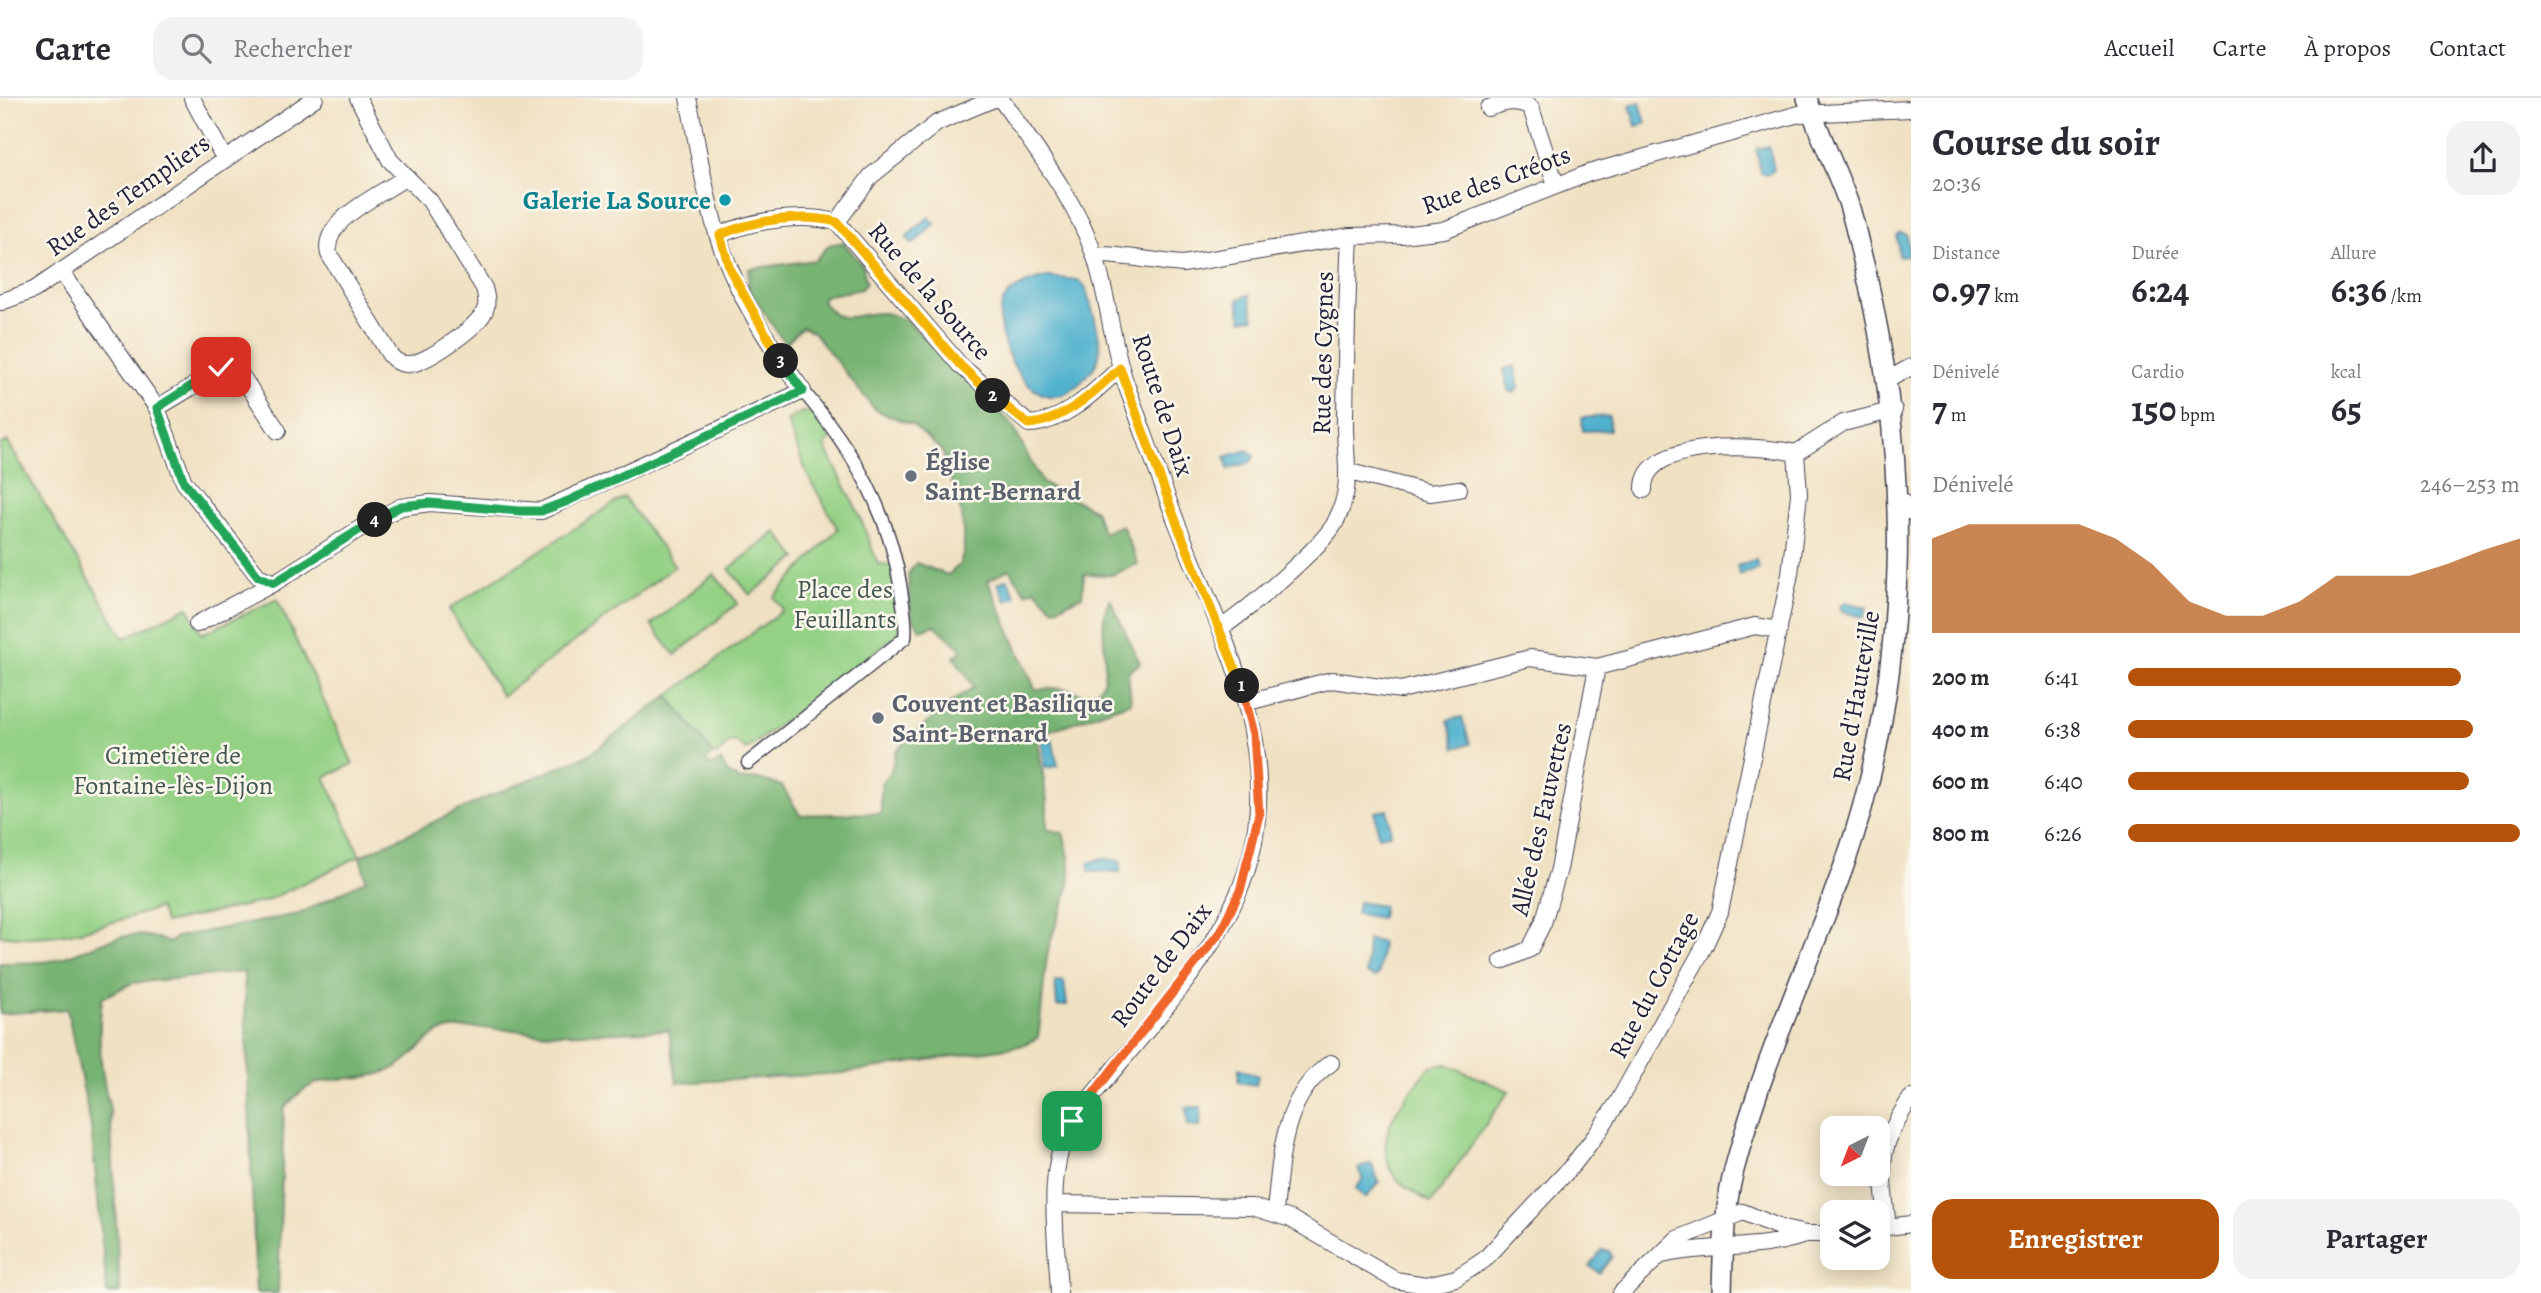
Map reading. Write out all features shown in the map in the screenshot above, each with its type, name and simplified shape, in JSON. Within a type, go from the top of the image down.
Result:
[{"type":"street","points":[[192,98],[224,158]]},
{"type":"street","name":"Rue des Templiers","points":[[0,302],[26,295],[315,98]]},
{"type":"street","points":[[358,98],[390,160],[430,201],[484,288],[487,300],[486,309],[473,327],[429,357],[409,365],[396,361],[390,355],[329,254],[326,244],[328,234],[340,220],[405,177]]},
{"type":"street","points":[[688,98],[730,270],[773,349],[839,435],[883,515],[896,556],[906,630],[905,638],[748,763]]},
{"type":"street","points":[[837,222],[871,176],[937,123],[998,98]]},
{"type":"street","name":"Route de Daix","points":[[998,98],[1050,170],[1094,255],[1120,368],[1177,524],[1221,628],[1248,702],[1256,754],[1259,814],[1240,891],[1220,932],[1072,1121],[1058,1152],[1056,1204],[1059,1293]]},
{"type":"street","points":[[1488,108],[1511,101],[1525,103],[1531,108],[1556,185]]},
{"type":"street","name":"Rue des Créots","points":[[1094,255],[1124,254],[1156,263],[1183,264],[1350,236],[1402,236],[1444,230],[1556,185],[1810,106],[1911,109]]},
{"type":"street","name":"Rue d'Hauteville","points":[[1722,1293],[1733,1172],[1771,1050],[1846,859],[1867,793],[1888,700],[1906,506],[1883,341],[1848,202],[1810,106]]},
{"type":"street","name":"Rue de la Source","points":[[720,235],[739,226],[816,216],[837,222],[960,365],[1028,424],[1044,423],[1061,415],[1120,368]]},
{"type":"street","name":"Rue des Cygnes","points":[[1221,628],[1246,610],[1329,532],[1340,510],[1350,471],[1344,436],[1350,236]]},
{"type":"street","points":[[61,271],[157,408],[184,482],[258,576],[274,583]]},
{"type":"street","points":[[157,408],[230,364],[239,372],[278,431]]},
{"type":"street","points":[[1889,379],[1911,367]]},
{"type":"street","points":[[197,624],[274,583],[367,524],[401,506],[430,503],[541,511],[803,391]]},
{"type":"street","points":[[1644,490],[1646,474],[1658,462],[1714,447],[1773,448],[1796,453],[1843,424],[1894,410]]},
{"type":"street","name":"Rue du Cottage","points":[[1056,1204],[1225,1205],[1275,1211],[1386,1276],[1405,1283],[1436,1284],[1456,1278],[1484,1260],[1573,1165],[1618,1102],[1720,912],[1790,575],[1799,494],[1796,453]]},
{"type":"street","name":"Rue des Cygnes","points":[[1350,471],[1430,493],[1459,489]]},
{"type":"street","points":[[1248,702],[1332,680],[1401,690],[1530,658],[1597,667],[1755,626],[1779,630]]},
{"type":"street","name":"Allée des Fauvettes","points":[[1502,961],[1530,949],[1543,923],[1559,869],[1597,667]]},
{"type":"street","points":[[1275,1211],[1286,1135],[1294,1104],[1307,1082],[1331,1063]]},
{"type":"street","points":[[1883,1200],[1882,1155],[1891,1129],[1911,1098]]},
{"type":"street","points":[[1621,1293],[1677,1239],[1742,1212],[1750,1213],[1783,1229],[1820,1234]]},
{"type":"street","points":[[1890,1227],[1911,1224]]},
{"type":"street","points":[[1659,1256],[1725,1245],[1779,1241],[1806,1234]]},
{"type":"green space","points":[[843,242],[863,266],[866,283],[861,289],[824,296],[822,301],[829,310],[843,317],[884,313],[906,320],[1011,423],[1042,483],[1095,510],[1103,533],[1122,525],[1138,564],[1112,575],[1084,574],[1082,596],[1054,609],[1035,589],[1026,593],[1009,569],[988,581],[1035,689],[1068,689],[1084,694],[1096,691],[1105,672],[1105,611],[1110,599],[1140,663],[1128,672],[1131,702],[1037,735],[1047,802],[1047,829],[1063,833],[1070,870],[1066,898],[1047,957],[1038,1038],[1020,1046],[844,1073],[677,1083],[669,1030],[552,1033],[463,1028],[440,1032],[389,1071],[317,1083],[306,1088],[284,1109],[278,1293],[256,1293],[244,972],[132,983],[102,998],[100,1012],[100,1054],[110,1109],[120,1293],[107,1293],[91,1127],[67,1009],[0,1014],[0,963],[55,960],[125,936],[153,937],[169,943],[176,937],[299,914],[366,880],[360,856],[488,797],[588,755],[668,696],[713,754],[706,760],[710,766],[721,761],[727,772],[739,780],[759,779],[782,786],[800,815],[881,813],[881,783],[891,771],[896,751],[947,705],[974,687],[954,657],[962,650],[935,625],[921,630],[911,616],[908,574],[916,563],[948,575],[960,564],[964,550],[962,515],[942,451],[913,425],[875,410],[813,332],[802,327],[785,344],[748,288],[749,269],[815,260],[829,245]]},
{"type":"green space","name":"Place des Feuillants","points":[[802,412],[814,413],[832,437],[825,446],[858,512],[878,564],[893,565],[901,632],[746,750],[736,742],[730,742],[717,755],[713,754],[668,696],[783,610],[774,597],[838,529],[807,474],[787,421]]},
{"type":"green space","name":"Cimetière de Fontaine-lès-Dijon","points":[[7,441],[124,638],[188,607],[202,634],[277,599],[353,764],[325,777],[360,856],[266,901],[165,923],[159,908],[61,935],[0,935],[0,445]]},
{"type":"green space","points":[[624,497],[675,566],[502,696],[449,609]]},
{"type":"green space","points":[[776,532],[797,558],[750,595],[729,569]]},
{"type":"green space","points":[[714,574],[738,603],[675,655],[651,625]]},
{"type":"green space","points":[[1446,1064],[1509,1091],[1431,1203],[1398,1181],[1388,1161],[1386,1146],[1393,1118],[1410,1092],[1430,1067]]},
{"type":"water","points":[[1640,102],[1646,123],[1636,126],[1630,105]]},
{"type":"water","points":[[1769,146],[1774,170],[1767,175],[1761,173],[1756,149]]},
{"type":"water","points":[[929,217],[935,224],[913,244],[906,237]]},
{"type":"water","points":[[1900,233],[1907,235],[1909,255],[1899,256],[1897,236]]},
{"type":"water","points":[[1048,277],[1078,280],[1085,286],[1099,343],[1098,360],[1086,377],[1065,394],[1049,396],[1035,390],[1022,378],[1011,361],[1000,325],[1001,308],[1013,291],[1027,283]]},
{"type":"water","points":[[1249,294],[1254,318],[1242,320],[1238,300]]},
{"type":"water","points":[[1515,366],[1519,388],[1513,393],[1508,390],[1504,369]]},
{"type":"water","points":[[1609,416],[1610,430],[1583,431],[1582,418]]},
{"type":"water","points":[[1247,450],[1254,456],[1251,462],[1228,469],[1225,457]]},
{"type":"water","points":[[1756,560],[1759,569],[1740,575],[1737,566]]},
{"type":"water","points":[[1007,579],[1016,596],[1006,601],[998,583]]},
{"type":"water","points":[[1845,602],[1867,607],[1864,617],[1842,612],[1840,606]]},
{"type":"water","points":[[1462,717],[1470,744],[1455,748],[1448,720]]},
{"type":"water","points":[[1052,738],[1058,766],[1045,768],[1042,740]]},
{"type":"water","points":[[1388,810],[1391,834],[1378,836],[1375,812]]},
{"type":"water","points":[[1102,858],[1121,861],[1120,872],[1089,872],[1089,863]]},
{"type":"water","points":[[1358,902],[1383,906],[1381,918],[1356,914]]},
{"type":"water","points":[[1368,940],[1382,942],[1379,974],[1375,977],[1366,973]]},
{"type":"water","points":[[1064,981],[1067,1005],[1057,1006],[1055,982]]},
{"type":"water","points":[[1239,1068],[1258,1076],[1256,1085],[1238,1082]]},
{"type":"water","points":[[1186,1107],[1201,1107],[1200,1127],[1188,1126]]},
{"type":"water","points":[[1371,1163],[1379,1182],[1366,1198],[1355,1189],[1363,1179],[1358,1169]]},
{"type":"water","points":[[1602,1250],[1610,1251],[1612,1257],[1599,1273],[1590,1266]]},
{"type":"place","name":"Galerie La Source","points":[[725,200]]},
{"type":"place","name":"Église Saint-Bernard","points":[[911,476]]},
{"type":"place","name":"Couvent et Basilique Saint-Bernard","points":[[878,718]]},
{"type":"route","points":[[221,367],[157,408],[184,482],[258,576],[274,583],[312,562],[367,524],[401,506],[430,503],[541,511],[568,501],[803,391],[773,349],[730,270],[720,235],[739,226],[816,216],[837,222],[960,365],[1028,424],[1044,423],[1061,415],[1120,368],[1177,524],[1221,628],[1248,702],[1256,754],[1259,814],[1251,859],[1240,891],[1220,932],[1072,1121]]}]
